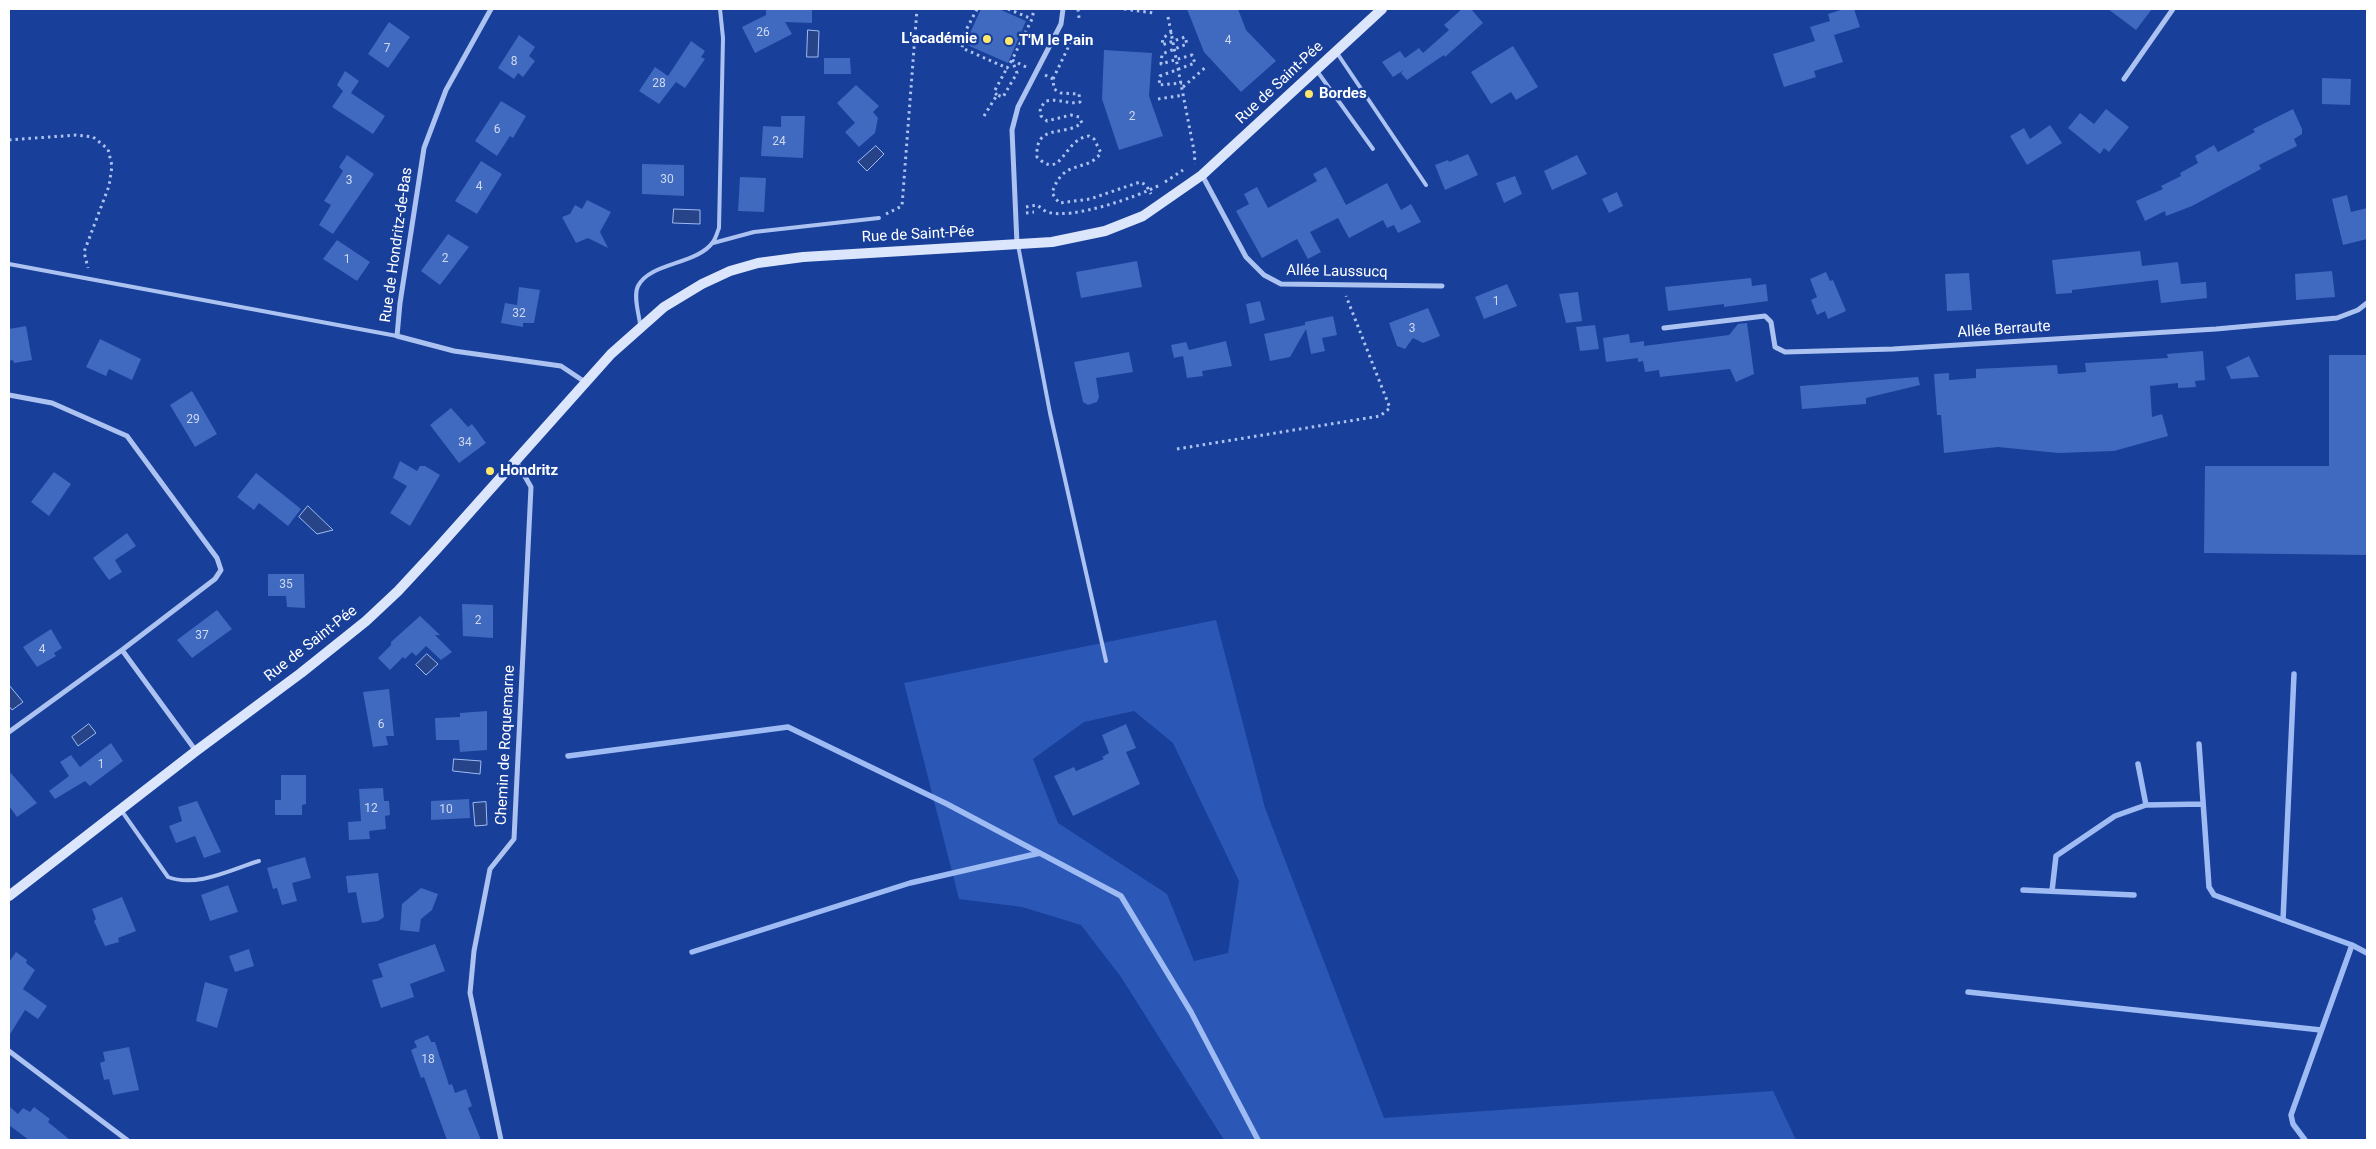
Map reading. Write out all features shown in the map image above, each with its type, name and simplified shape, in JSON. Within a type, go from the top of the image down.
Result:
[{"type":"main road","name":"Rue de Saint-Pée","points":[[9,896],[196,751],[301,673],[366,621],[398,591],[436,550],[585,382],[641,326],[664,307],[702,284],[730,271],[758,264],[803,257],[1052,242],[1105,231],[1143,216],[1202,174],[1382,9]]},
{"type":"street","name":"Rue de Hondritz-de-Bas","points":[[491,9],[446,90],[424,148],[400,304],[397,336],[454,351],[561,366],[585,382]]},
{"type":"street","points":[[1017,244],[1012,130],[1018,107],[1061,24],[1063,9]]},
{"type":"street","points":[[2124,78],[2173,9]]},
{"type":"street","name":"Allée Laussucq","points":[[1202,174],[1246,257],[1264,275],[1281,284],[1442,286]]},
{"type":"street","name":"Allée Berraute","points":[[1664,328],[1765,316],[1771,322],[1775,347],[1784,352],[1893,349],[2216,329],[2337,318],[2358,310],[2367,303]]},
{"type":"street","points":[[9,395],[52,403],[128,436],[217,558],[221,570],[214,579],[122,650],[9,732]]},
{"type":"street","name":"Chemin de Roquemarne","points":[[501,1140],[470,993],[474,951],[490,869],[514,838],[531,487],[516,461]]},
{"type":"street","points":[[122,650],[196,751]]},
{"type":"street","points":[[9,1051],[127,1140]]},
{"type":"lane","points":[[713,243],[719,228],[723,38],[720,9]]},
{"type":"lane","points":[[1336,51],[1426,185]]},
{"type":"lane","points":[[1316,69],[1373,149]]},
{"type":"lane","points":[[641,326],[637,304],[637,287],[647,276],[699,254],[713,243],[754,232],[879,218]]},
{"type":"lane","points":[[1017,244],[1050,413],[1106,661]]},
{"type":"lane","points":[[9,264],[95,282],[397,336]]},
{"type":"lane","points":[[121,810],[168,877],[178,880],[198,880],[259,861]]},
{"type":"path","points":[[879,218],[902,206],[917,9]]},
{"type":"path","points":[[978,9],[963,41],[962,48],[1007,68]]},
{"type":"path","points":[[1008,9],[1032,19]]},
{"type":"path","points":[[1012,60],[1016,73],[1003,97],[997,95],[994,92],[1032,19],[1034,9]]},
{"type":"path","points":[[1078,9],[1079,17],[1083,9]]},
{"type":"path","points":[[1124,9],[1154,13]]},
{"type":"path","points":[[1168,17],[1176,49],[1195,156]]},
{"type":"path","points":[[1172,32],[1163,38],[1162,44],[1185,37],[1188,44],[1162,54],[1161,64],[1192,55],[1194,63],[1160,76],[1159,85],[1182,85],[1207,66]]},
{"type":"path","points":[[1075,34],[1053,79],[1054,89],[1061,93],[1080,94],[1080,102],[1073,104],[1057,98],[1046,101],[1040,108],[1040,116],[1047,121],[1071,115],[1079,118],[1082,123],[1075,128],[1050,132],[1041,137],[1036,146],[1037,157],[1044,164],[1050,166],[1057,164],[1068,148],[1080,137],[1089,136],[1094,139],[1102,153],[1097,159],[1065,171],[1057,179],[1052,193],[1059,203],[1090,199],[1140,182],[1146,185],[1152,197]]},
{"type":"path","points":[[1012,60],[1028,68]]},
{"type":"path","points":[[1042,74],[1053,79]]},
{"type":"path","points":[[984,116],[997,95]]},
{"type":"path","points":[[1158,99],[1184,95]]},
{"type":"path","points":[[9,140],[76,136],[93,137],[108,148],[112,166],[109,186],[84,252],[86,266],[95,282]]},
{"type":"path","points":[[1015,208],[1037,205],[1046,212],[1062,214],[1101,207],[1159,186],[1180,171],[1186,170]]},
{"type":"path","points":[[1176,449],[1380,416],[1390,408],[1342,284]]},
{"type":"shaded area","points":[[808,30],[819,31],[818,57],[807,57]]},
{"type":"shaded area","points":[[876,146],[884,154],[867,171],[858,162]]},
{"type":"shaded area","points":[[674,209],[700,210],[700,224],[673,223]]},
{"type":"shaded area","points":[[308,506],[333,530],[317,534],[299,517]]},
{"type":"shaded area","points":[[1216,620],[1265,808],[1384,1118],[1773,1091],[1796,1140],[1224,1140],[1121,977],[1081,925],[1022,907],[959,899],[904,683]],"holes":[[[1134,711],[1173,743],[1239,881],[1228,953],[1194,961],[1167,894],[1058,823],[1033,759],[1084,722]]]},
{"type":"shaded area","points":[[427,654],[438,664],[426,675],[416,665]]},
{"type":"shaded area","points":[[9,685],[23,702],[12,710],[9,706]]},
{"type":"shaded area","points":[[89,724],[96,733],[78,746],[72,737]]},
{"type":"shaded area","points":[[454,759],[481,761],[480,774],[453,771]]},
{"type":"shaded area","points":[[486,802],[487,825],[475,826],[473,803]]},
{"type":"building","points":[[766,9],[812,9],[812,23],[785,22],[792,34],[755,53],[742,27],[766,15]]},
{"type":"building","points":[[981,9],[999,9],[1026,21],[1008,63],[965,44]]},
{"type":"building","points":[[1187,9],[1238,9],[1246,30],[1276,61],[1241,92],[1204,52]]},
{"type":"building","points":[[1462,9],[1471,9],[1483,23],[1445,57],[1444,55],[1407,80],[1401,73],[1404,70],[1393,77],[1382,62],[1400,51],[1405,58],[1419,48],[1423,53],[1449,30],[1444,25]]},
{"type":"building","points":[[1844,9],[1854,9],[1860,27],[1834,35],[1843,62],[1814,71],[1816,77],[1784,87],[1773,54],[1815,41],[1810,27],[1830,21],[1828,14]]},
{"type":"building","points":[[2108,9],[2152,9],[2136,30]]},
{"type":"building","points":[[389,22],[410,37],[388,68],[368,54]]},
{"type":"building","points":[[519,35],[535,47],[529,56],[535,61],[523,77],[518,73],[514,79],[498,68]]},
{"type":"building","points":[[691,41],[705,51],[701,57],[705,59],[685,88],[676,82],[659,104],[639,91],[655,67],[668,76]]},
{"type":"building","points":[[1513,46],[1538,87],[1516,100],[1511,92],[1491,104],[1471,72]]},
{"type":"building","points":[[1104,50],[1152,53],[1149,96],[1163,136],[1119,150],[1102,99]]},
{"type":"building","points":[[824,58],[850,58],[851,74],[824,74]]},
{"type":"building","points":[[345,71],[359,81],[351,93],[385,116],[373,134],[332,107],[343,91],[337,85]]},
{"type":"building","points":[[2322,78],[2351,79],[2350,105],[2322,104]]},
{"type":"building","points":[[856,85],[879,106],[873,112],[878,118],[875,133],[859,147],[845,132],[855,123],[837,103]]},
{"type":"building","points":[[501,101],[526,116],[513,138],[510,136],[497,156],[475,141]]},
{"type":"building","points":[[2106,109],[2129,127],[2109,152],[2104,148],[2100,154],[2068,128],[2080,113],[2094,124]]},
{"type":"building","points":[[2293,109],[2302,129],[2302,134],[2294,139],[2297,146],[2259,165],[2261,169],[2192,206],[2166,216],[2165,211],[2145,221],[2136,201],[2163,189],[2161,186],[2181,176],[2180,173],[2198,163],[2195,156],[2214,145],[2218,152],[2255,132],[2253,129]]},
{"type":"building","points":[[781,116],[805,116],[803,158],[761,156],[763,126],[781,127]]},
{"type":"building","points":[[2050,125],[2062,143],[2027,165],[2010,136],[2024,128],[2030,139]]},
{"type":"building","points":[[1468,154],[1478,175],[1445,190],[1435,165],[1448,160],[1449,162]]},
{"type":"building","points":[[347,155],[374,174],[333,234],[319,225],[331,205],[324,201],[343,171],[339,167]]},
{"type":"building","points":[[1577,155],[1587,174],[1552,190],[1544,171]]},
{"type":"building","points":[[481,161],[502,174],[477,214],[455,201]]},
{"type":"building","points":[[642,164],[684,165],[684,196],[642,194]]},
{"type":"building","points":[[1326,167],[1346,205],[1387,183],[1401,210],[1411,204],[1421,222],[1398,233],[1394,225],[1387,228],[1383,220],[1349,238],[1338,218],[1310,232],[1321,252],[1308,259],[1297,239],[1262,258],[1236,211],[1249,204],[1244,194],[1257,187],[1268,208],[1317,181],[1313,174]]},
{"type":"building","points":[[1515,176],[1522,194],[1504,203],[1496,183]]},
{"type":"building","points":[[740,177],[766,178],[764,212],[738,211]]},
{"type":"building","points":[[1617,192],[1623,206],[1609,213],[1602,199]]},
{"type":"building","points":[[2347,195],[2351,212],[2367,208],[2367,239],[2343,245],[2332,199]]},
{"type":"building","points":[[587,200],[611,212],[600,232],[608,248],[588,238],[576,243],[562,217],[570,214],[575,205],[582,209]]},
{"type":"building","points":[[448,234],[469,247],[440,285],[421,271]]},
{"type":"building","points":[[337,240],[370,262],[357,281],[323,259]]},
{"type":"building","points":[[2140,251],[2142,266],[2178,262],[2181,284],[2206,282],[2207,298],[2161,303],[2158,280],[2072,290],[2072,293],[2056,294],[2052,260]]},
{"type":"building","points":[[1137,261],[1142,287],[1081,298],[1076,272]]},
{"type":"building","points":[[2332,271],[2335,297],[2296,300],[2295,274]]},
{"type":"building","points":[[1826,272],[1830,281],[1833,280],[1846,311],[1828,319],[1825,311],[1817,315],[1811,300],[1817,297],[1810,279]]},
{"type":"building","points":[[1969,273],[1972,310],[1947,311],[1945,274]]},
{"type":"building","points":[[1751,278],[1752,286],[1766,284],[1768,301],[1724,307],[1724,304],[1668,311],[1665,287]]},
{"type":"building","points":[[1507,284],[1517,306],[1484,319],[1475,297]]},
{"type":"building","points":[[519,287],[540,290],[534,323],[523,323],[523,327],[501,323],[505,303],[517,305]]},
{"type":"building","points":[[1578,292],[1582,321],[1566,323],[1559,294]]},
{"type":"building","points":[[1260,301],[1265,320],[1250,324],[1246,304]]},
{"type":"building","points":[[1428,308],[1440,336],[1423,343],[1413,338],[1405,349],[1397,346],[1389,323]]},
{"type":"building","points":[[1333,316],[1337,335],[1322,338],[1325,351],[1311,354],[1306,329],[1290,357],[1270,361],[1264,334],[1305,325],[1305,322]]},
{"type":"building","points":[[1747,323],[1754,374],[1736,382],[1730,369],[1660,377],[1659,370],[1645,372],[1643,361],[1638,362],[1638,358],[1606,362],[1603,338],[1629,334],[1630,343],[1644,341],[1644,346],[1729,335],[1738,324]]},
{"type":"building","points":[[1595,325],[1599,349],[1580,351],[1576,327]]},
{"type":"building","points":[[26,326],[32,360],[14,363],[13,360],[9,361],[9,329]]},
{"type":"building","points":[[100,339],[141,359],[132,380],[109,369],[106,376],[86,367]]},
{"type":"building","points":[[1226,341],[1232,366],[1202,371],[1203,376],[1187,378],[1183,356],[1174,358],[1171,345],[1186,342],[1189,350]]},
{"type":"building","points":[[2203,351],[2205,380],[2195,381],[2196,387],[2178,388],[2178,383],[2150,386],[2152,417],[2162,414],[2168,436],[2114,451],[2058,453],[1998,447],[1944,453],[1941,415],[1937,415],[1934,374],[1949,373],[1949,380],[1976,378],[1976,369],[2057,365],[2058,374],[2086,372],[2085,363],[2168,358],[2167,354]]},
{"type":"building","points":[[1129,352],[1133,372],[1096,378],[1099,397],[1097,402],[1088,405],[1083,402],[1074,362]]},
{"type":"building","points":[[2329,355],[2367,355],[2367,555],[2204,553],[2205,466],[2329,466]]},
{"type":"building","points":[[2249,356],[2259,377],[2231,379],[2226,367]]},
{"type":"building","points":[[1918,377],[1920,385],[1866,398],[1866,404],[1802,409],[1800,386]]},
{"type":"building","points":[[192,391],[217,434],[195,447],[170,405]]},
{"type":"building","points":[[451,408],[468,427],[472,424],[486,443],[459,463],[430,425]]},
{"type":"building","points":[[400,461],[417,471],[420,466],[425,466],[440,475],[410,526],[390,513],[407,486],[393,478]]},
{"type":"building","points":[[54,472],[71,484],[49,516],[31,502]]},
{"type":"building","points":[[256,473],[301,509],[288,526],[259,503],[254,510],[237,497]]},
{"type":"building","points":[[127,533],[136,546],[115,560],[122,572],[109,580],[93,558]]},
{"type":"building","points":[[268,574],[304,574],[305,608],[287,607],[286,596],[268,596]]},
{"type":"building","points":[[462,604],[493,605],[493,638],[463,636]]},
{"type":"building","points":[[217,610],[232,629],[192,658],[177,640]]},
{"type":"building","points":[[420,616],[440,635],[435,635],[452,652],[441,660],[426,646],[416,656],[412,652],[405,659],[403,657],[390,670],[378,658],[391,645],[391,642]]},
{"type":"building","points":[[51,629],[62,648],[54,653],[56,656],[37,667],[23,647]]},
{"type":"building","points":[[389,689],[394,736],[386,736],[388,745],[373,747],[363,692]]},
{"type":"building","points":[[487,711],[487,750],[460,752],[459,740],[436,740],[435,718],[460,717],[460,713]]},
{"type":"building","points":[[1126,724],[1136,748],[1126,752],[1140,784],[1073,816],[1054,776],[1074,767],[1076,771],[1104,759],[1102,757],[1109,753],[1102,735]]},
{"type":"building","points":[[111,743],[123,761],[90,786],[85,781],[55,799],[49,791],[69,776],[60,762],[71,755],[80,767]]},
{"type":"building","points":[[9,771],[37,803],[17,817],[9,806]]},
{"type":"building","points":[[281,775],[306,775],[306,804],[302,805],[302,815],[275,815],[275,800],[281,800]]},
{"type":"building","points":[[383,788],[384,801],[389,801],[390,815],[385,816],[386,829],[369,831],[370,839],[349,840],[348,822],[361,821],[359,789]]},
{"type":"building","points":[[469,799],[470,818],[431,820],[431,801]]},
{"type":"building","points":[[197,801],[221,852],[204,858],[195,836],[176,843],[169,826],[182,821],[178,807]]},
{"type":"building","points":[[305,857],[311,878],[292,883],[297,901],[282,905],[277,888],[273,889],[267,868]]},
{"type":"building","points":[[378,873],[384,917],[378,921],[362,923],[356,892],[348,893],[346,876]]},
{"type":"building","points":[[228,885],[238,912],[210,921],[201,895]]},
{"type":"building","points":[[421,888],[438,894],[432,910],[421,919],[419,932],[400,930],[402,904]]},
{"type":"building","points":[[122,897],[136,931],[118,938],[119,942],[105,946],[94,921],[96,919],[92,909]]},
{"type":"building","points":[[435,944],[445,971],[410,984],[414,997],[381,1008],[372,980],[383,977],[378,964]]},
{"type":"building","points":[[249,949],[254,966],[235,972],[229,956]]},
{"type":"building","points":[[16,952],[27,960],[26,963],[35,970],[23,989],[47,1006],[38,1019],[25,1010],[9,1036],[9,962]]},
{"type":"building","points":[[205,982],[228,989],[217,1028],[196,1021]]},
{"type":"building","points":[[428,1035],[431,1042],[435,1042],[449,1085],[452,1084],[455,1093],[466,1089],[472,1106],[468,1108],[481,1140],[447,1140],[424,1077],[421,1078],[411,1050],[417,1047],[414,1041]]},
{"type":"building","points":[[129,1047],[139,1090],[113,1095],[109,1079],[104,1080],[100,1063],[105,1061],[103,1052]]},
{"type":"building","points":[[9,1106],[18,1114],[23,1108],[30,1112],[34,1107],[50,1119],[48,1122],[70,1140],[29,1140],[9,1125]]},
{"type":"waterway","points":[[2283,920],[2294,674]]},
{"type":"waterway","points":[[568,756],[788,727],[947,804],[1121,896],[1191,1012],[1258,1140]]},
{"type":"waterway","points":[[2199,744],[2209,887],[2214,895],[2352,945],[2291,1115],[2293,1124],[2305,1140]]},
{"type":"waterway","points":[[2138,764],[2146,805]]},
{"type":"waterway","points":[[2052,891],[2056,856],[2115,816],[2146,805],[2203,804]]},
{"type":"waterway","points":[[692,952],[910,883],[1040,853]]},
{"type":"waterway","points":[[2023,890],[2134,895]]},
{"type":"waterway","points":[[2352,945],[2367,953]]},
{"type":"waterway","points":[[1968,992],[2321,1030]]},
{"type":"place","name":"L'académie","points":[[987,39]]},
{"type":"place","name":"T'M le Pain","points":[[1009,41]]},
{"type":"place","name":"Bordes","points":[[1309,94]]},
{"type":"place","name":"Hondritz","points":[[490,471]]}]
